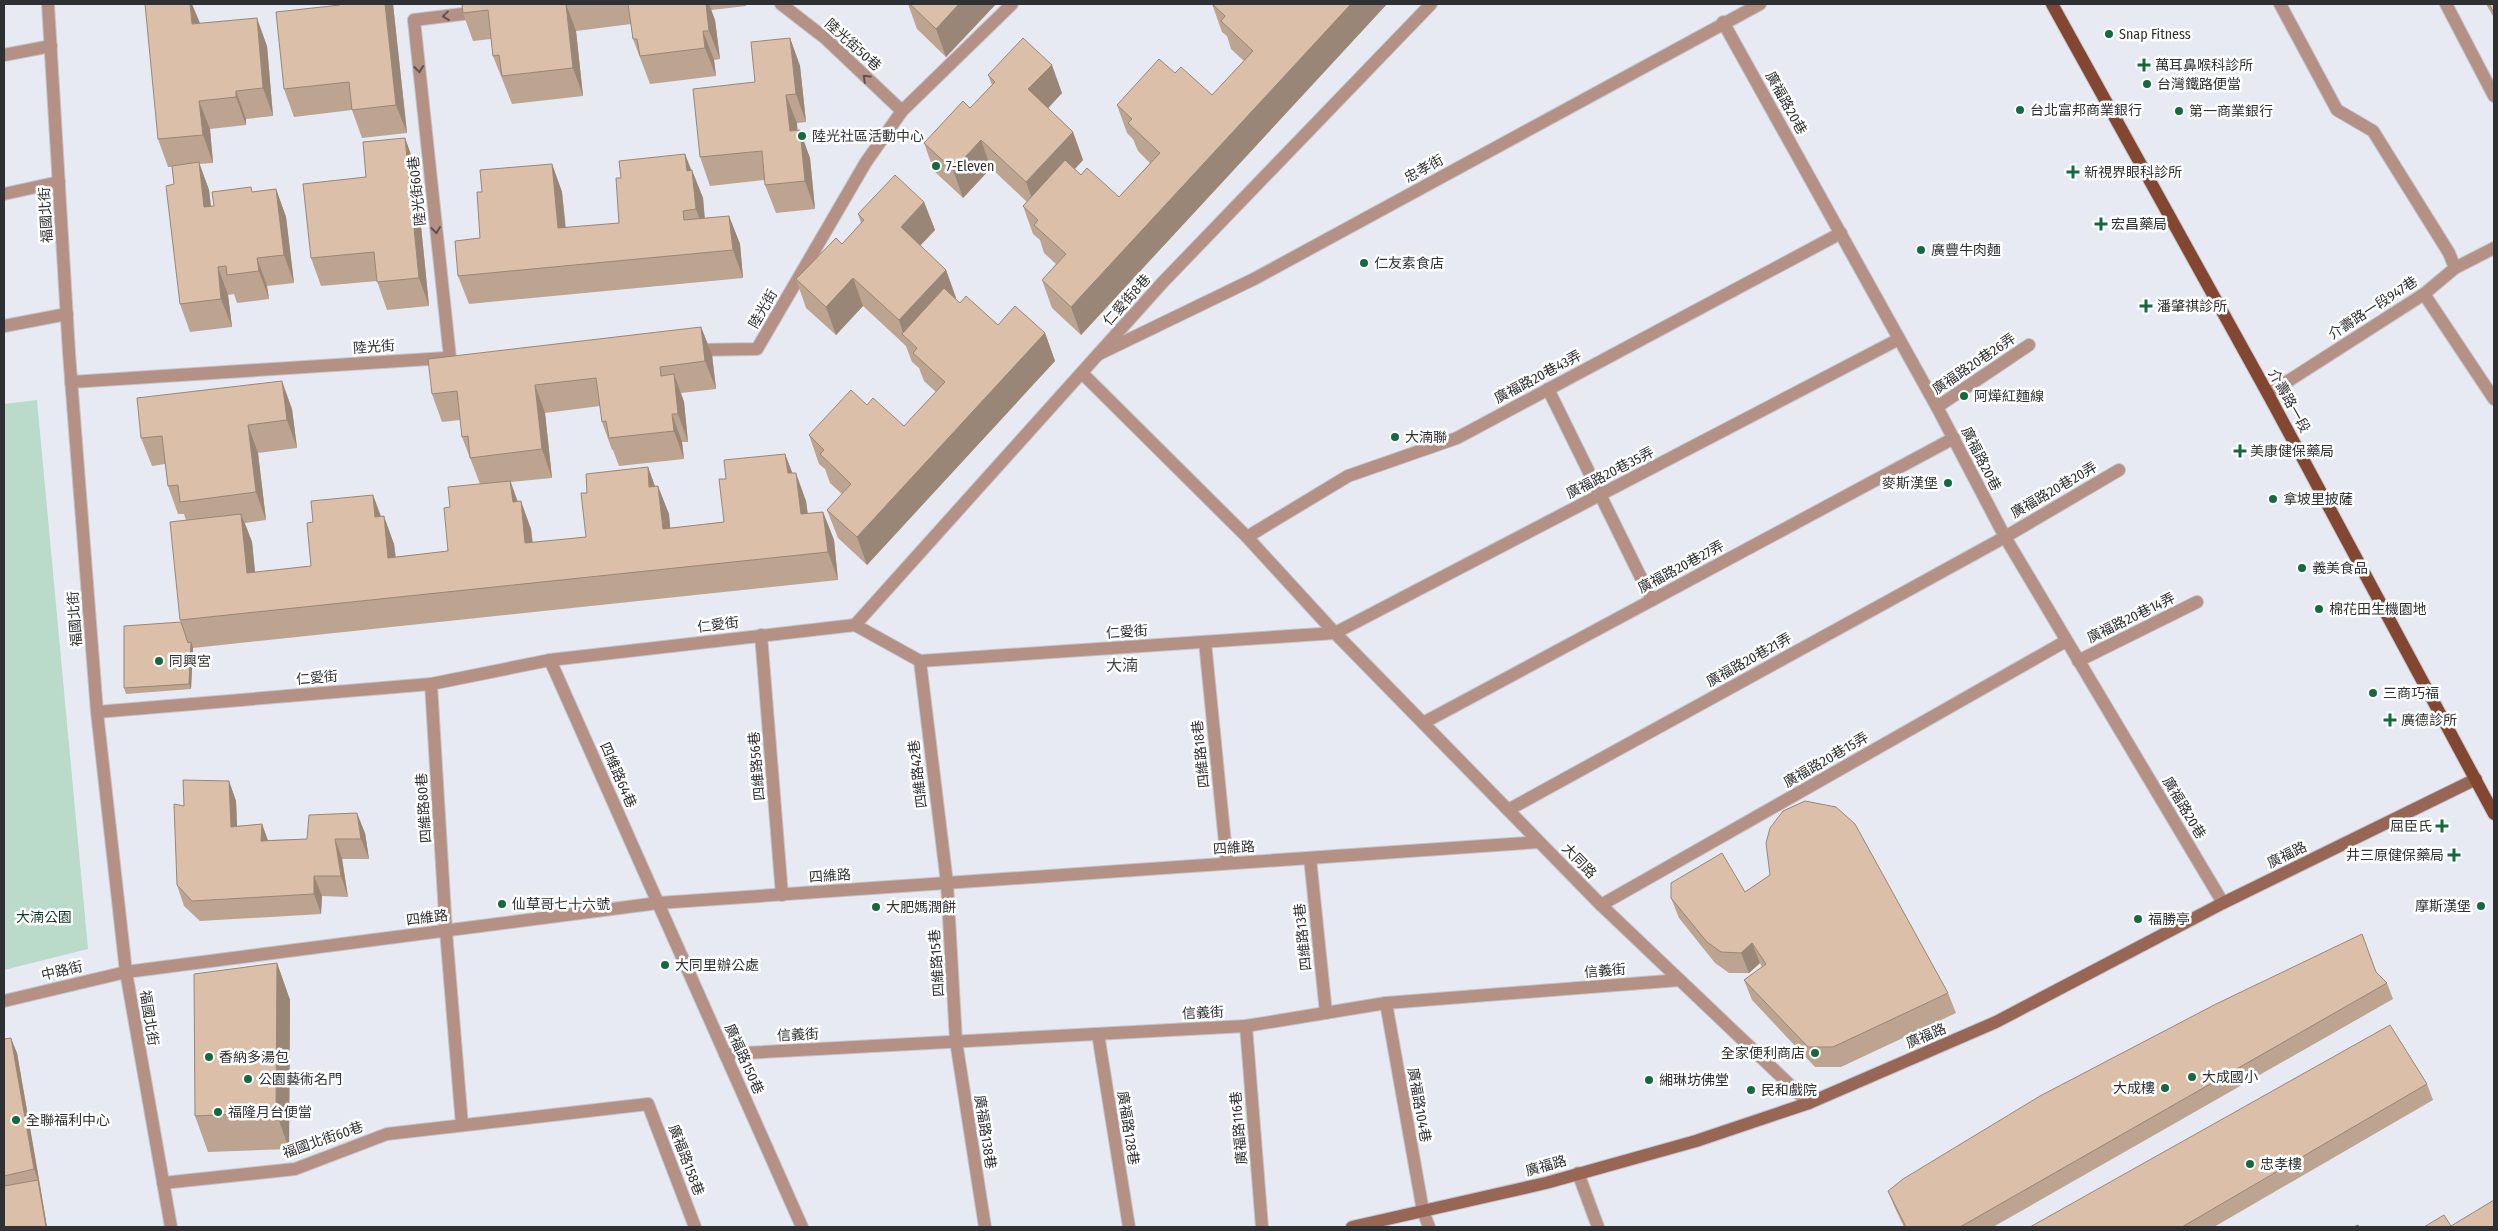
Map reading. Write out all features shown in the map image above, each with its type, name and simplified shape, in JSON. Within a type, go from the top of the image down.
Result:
[{"type":"main road","name":"介壽路一段","points":[[2052,4],[2268,394],[2494,814]]},
{"type":"street","name":"福國北街","points":[[48,4],[66,314],[97,712],[126,972],[171,1227]]},
{"type":"street","name":"陸光街50巷","points":[[781,4],[825,38],[902,111]]},
{"type":"street","name":"陸光街","points":[[680,350],[757,349],[866,162],[902,111],[1012,4]]},
{"type":"street","name":"仁愛街8巷","points":[[855,625],[1163,282],[1431,4]]},
{"type":"street","name":"忠孝街","points":[[1098,354],[1254,279],[1760,4]]},
{"type":"street","points":[[2280,4],[2337,110],[2374,131],[2449,253],[2455,268]]},
{"type":"street","points":[[2446,4],[2494,96]]},
{"type":"street","name":"陸光街60巷","points":[[450,358],[414,20],[490,11]]},
{"type":"street","name":"廣福路20巷","points":[[1724,22],[1954,438],[2004,537],[2223,903]]},
{"type":"street","points":[[4,55],[51,46]]},
{"type":"street","points":[[4,194],[59,182]]},
{"type":"street","name":"廣福路20巷43弄","points":[[1247,537],[1348,476],[1456,438],[1841,233]]},
{"type":"street","name":"介壽路一段947巷","points":[[2268,394],[2424,294],[2455,268],[2494,248]]},
{"type":"street","points":[[2424,294],[2494,399]]},
{"type":"street","points":[[4,326],[66,314]]},
{"type":"street","name":"廣福路20巷35弄","points":[[1335,633],[1899,339]]},
{"type":"street","name":"廣福路20巷26弄","points":[[1937,408],[2029,345]]},
{"type":"street","name":"陸光街","points":[[71,382],[450,358],[467,355]]},
{"type":"street","name":"大同路","points":[[1082,373],[1247,537],[1335,633],[1601,905],[1809,1103]]},
{"type":"street","points":[[1548,389],[1652,600]]},
{"type":"street","name":"廣福路20巷27弄","points":[[1423,723],[1954,438]]},
{"type":"street","name":"廣福路20巷20弄","points":[[2004,537],[2119,470]]},
{"type":"street","name":"廣福路20巷21弄","points":[[1508,810],[2004,537]]},
{"type":"street","name":"廣福路20巷14弄","points":[[2078,661],[2196,602]]},
{"type":"street","points":[[855,625],[920,661]]},
{"type":"street","name":"仁愛街","points":[[97,712],[431,684],[550,660],[855,625]]},
{"type":"street","name":"仁愛街","points":[[920,661],[1335,633]]},
{"type":"street","name":"四維路56巷","points":[[761,635],[782,895]]},
{"type":"street","name":"廣福路20巷15弄","points":[[1601,905],[2066,641]]},
{"type":"street","name":"四維路18巷","points":[[1205,642],[1227,863]]},
{"type":"street","name":"四維路64巷","points":[[550,660],[658,903]]},
{"type":"street","name":"四維路42巷","points":[[920,661],[947,883]]},
{"type":"street","name":"四維路80巷","points":[[431,684],[446,931],[462,1125]]},
{"type":"street","name":"廣福路","points":[[1352,1227],[1546,1183],[1578,1172],[1696,1141],[1809,1103],[1996,1022],[2223,903],[2476,778]]},
{"type":"street","name":"四維路","points":[[126,972],[658,903],[1539,842]]},
{"type":"street","name":"四維路13巷","points":[[1310,858],[1326,1013]]},
{"type":"street","name":"四維路15巷","points":[[947,883],[956,1041]]},
{"type":"street","name":"廣福路150巷","points":[[658,903],[802,1227]]},
{"type":"street","name":"中路街","points":[[4,1001],[126,972]]},
{"type":"street","name":"信義街","points":[[725,1054],[1246,1026],[1386,1003],[1680,980]]},
{"type":"street","name":"廣福路104巷","points":[[1386,1003],[1423,1211],[1429,1227]]},
{"type":"street","name":"廣福路116巷","points":[[1246,1026],[1262,1227]]},
{"type":"street","name":"廣福路128巷","points":[[1098,1034],[1129,1227]]},
{"type":"street","name":"廣福路138巷","points":[[956,1041],[985,1227]]},
{"type":"street","name":"福國北街60巷","points":[[163,1183],[295,1169],[387,1134],[648,1104]]},
{"type":"street","name":"廣福路158巷","points":[[648,1104],[695,1227]]},
{"type":"street","points":[[1578,1172],[1598,1227]]},
{"type":"green space","name":"大湳公園","points":[[37,400],[88,949],[4,970],[4,404]]},
{"type":"building","points":[[145,4],[190,4],[192,24],[257,18],[263,88],[236,91],[236,97],[199,101],[203,135],[158,139]]},
{"type":"building","points":[[340,4],[385,4],[396,105],[352,110],[349,82],[284,89],[276,12]]},
{"type":"building","points":[[462,4],[566,4],[573,68],[502,76],[499,55],[493,56],[488,10],[463,13]]},
{"type":"building","points":[[628,4],[706,4],[709,31],[703,31],[705,48],[640,56],[637,39],[633,39]]},
{"type":"building","points":[[910,4],[959,4],[936,29]]},
{"type":"building","points":[[1212,4],[1351,4],[1071,307],[1042,280],[1066,254],[1034,225],[1038,220],[1023,206],[1065,160],[1081,175],[1087,168],[1119,197],[1160,153],[1128,123],[1132,119],[1117,105],[1159,59],[1175,73],[1181,67],[1212,95],[1253,51],[1221,21],[1225,16]]},
{"type":"building","points":[[2489,4],[2494,4],[2494,13]]},
{"type":"building","points":[[790,38],[796,94],[786,95],[790,131],[800,130],[805,181],[765,185],[762,151],[700,157],[693,89],[755,82],[751,42]]},
{"type":"building","points":[[1023,38],[1052,65],[1028,89],[1073,132],[1026,182],[981,140],[953,170],[924,143],[963,101],[970,108],[995,82],[988,75]]},
{"type":"building","points":[[405,138],[419,278],[377,282],[374,252],[311,258],[303,184],[366,177],[363,142]]},
{"type":"building","points":[[685,154],[687,171],[692,170],[696,209],[683,211],[684,220],[729,216],[733,250],[458,276],[455,241],[480,238],[477,192],[482,192],[480,170],[552,164],[558,228],[619,223],[616,178],[621,178],[619,161]]},
{"type":"building","points":[[199,162],[204,207],[214,206],[212,192],[251,187],[252,192],[276,189],[284,255],[257,258],[259,271],[227,275],[226,266],[218,267],[221,299],[180,304],[166,186],[174,184],[172,166]]},
{"type":"building","points":[[895,175],[924,202],[901,227],[946,270],[899,320],[853,278],[826,307],[796,279],[836,238],[842,244],[864,220],[858,214]]},
{"type":"building","points":[[944,288],[960,303],[966,296],[998,325],[1015,306],[1045,333],[857,537],[827,510],[851,484],[820,454],[824,450],[809,435],[851,390],[867,405],[873,398],[904,426],[945,382],[913,353],[917,348],[902,334]]},
{"type":"building","points":[[701,327],[705,361],[660,367],[661,376],[674,374],[678,414],[672,414],[674,431],[609,438],[606,421],[602,422],[596,378],[535,385],[542,449],[470,458],[468,436],[462,437],[457,391],[432,394],[428,359]]},
{"type":"building","points":[[282,381],[287,420],[248,425],[256,492],[180,502],[178,485],[168,486],[162,436],[141,438],[137,398]]},
{"type":"building","points":[[785,454],[788,473],[796,473],[801,514],[823,512],[828,552],[180,620],[170,522],[241,514],[247,573],[311,566],[307,523],[313,522],[311,501],[373,495],[375,517],[384,516],[388,558],[448,551],[444,508],[450,507],[448,487],[510,481],[513,502],[521,501],[525,543],[586,537],[581,493],[587,493],[586,474],[648,467],[649,487],[658,486],[663,529],[724,522],[719,479],[726,479],[724,460]]},
{"type":"building","name":"同興宮","points":[[181,622],[188,643],[191,642],[189,684],[124,688],[124,626]]},
{"type":"building","points":[[183,780],[229,781],[231,827],[262,824],[261,841],[307,839],[309,815],[357,813],[361,839],[335,839],[341,876],[314,876],[314,894],[192,901],[177,885],[174,804],[184,806]]},
{"type":"building","points":[[1805,801],[1836,807],[1855,824],[1948,993],[1833,1047],[1808,1047],[1744,980],[1766,964],[1752,943],[1741,953],[1721,952],[1707,942],[1671,898],[1671,883],[1722,853],[1745,892],[1770,875],[1766,843],[1770,828],[1783,811]]},
{"type":"building","name":"大成樓","points":[[2362,934],[2376,972],[2387,983],[1960,1227],[1906,1227],[1888,1191],[1903,1179],[2040,1096],[2216,1004]]},
{"type":"building","name":"公園藝術名門","points":[[277,963],[276,1112],[195,1116],[194,974]]},
{"type":"building","name":"忠孝樓","points":[[2390,1025],[2427,1084],[2182,1227],[2030,1227]]},
{"type":"building","name":"全聯福利中心","points":[[11,1038],[34,1169],[4,1176],[4,1039]]},
{"type":"building","points":[[38,1180],[46,1227],[4,1227],[4,1186]]},
{"type":"building","points":[[2494,1200],[2494,1227],[2424,1227],[2444,1215],[2451,1226]]},
{"type":"place","name":"Snap Fitness","points":[[2109,34]]},
{"type":"place","name":"萬耳鼻喉科診所","points":[[2144,65]]},
{"type":"place","name":"台灣鐵路便當","points":[[2147,84]]},
{"type":"place","name":"台北富邦商業銀行","points":[[2020,110]]},
{"type":"place","name":"第一商業銀行","points":[[2179,111]]},
{"type":"place","name":"陸光社區活動中心","points":[[802,136]]},
{"type":"place","name":"7-Eleven","points":[[936,166]]},
{"type":"place","name":"新視界眼科診所","points":[[2073,172]]},
{"type":"place","name":"宏昌藥局","points":[[2101,224]]},
{"type":"place","name":"廣豐牛肉麵","points":[[1921,250]]},
{"type":"place","name":"仁友素食店","points":[[1364,263]]},
{"type":"place","name":"潘肇祺診所","points":[[2146,306]]},
{"type":"place","name":"阿燁紅麵線","points":[[1964,396]]},
{"type":"place","name":"大湳聯","points":[[1395,437]]},
{"type":"place","name":"美康健保藥局","points":[[2240,451]]},
{"type":"place","name":"麥斯漢堡","points":[[1948,483]]},
{"type":"place","name":"拿坡里披薩","points":[[2273,499]]},
{"type":"place","name":"義美食品","points":[[2302,568]]},
{"type":"place","name":"棉花田生機園地","points":[[2319,609]]},
{"type":"place","name":"同興宮","points":[[159,661]]},
{"type":"place","name":"三商巧福","points":[[2373,693]]},
{"type":"place","name":"廣德診所","points":[[2390,720]]},
{"type":"place","name":"屈臣氏","points":[[2442,826]]},
{"type":"place","name":"井三原健保藥局","points":[[2454,855]]},
{"type":"place","name":"仙草哥七十六號","points":[[502,904]]},
{"type":"place","name":"摩斯漢堡","points":[[2481,906]]},
{"type":"place","name":"大肥媽潤餅","points":[[876,907]]},
{"type":"place","name":"福勝亭","points":[[2138,919]]},
{"type":"place","name":"大同里辦公處","points":[[665,965]]},
{"type":"place","name":"全家便利商店","points":[[1815,1053]]},
{"type":"place","name":"香納多湯包","points":[[209,1057]]},
{"type":"place","name":"大成國小","points":[[2192,1077]]},
{"type":"place","name":"公園藝術名門","points":[[248,1079]]},
{"type":"place","name":"緗琳坊佛堂","points":[[1649,1080]]},
{"type":"place","name":"大成樓","points":[[2165,1088]]},
{"type":"place","name":"民和戲院","points":[[1751,1090]]},
{"type":"place","name":"福隆月台便當","points":[[218,1112]]},
{"type":"place","name":"全聯福利中心","points":[[16,1120]]},
{"type":"place","name":"忠孝樓","points":[[2250,1164]]},
{"type":"district","name":"大湳","points":[[1122,665]]}]
